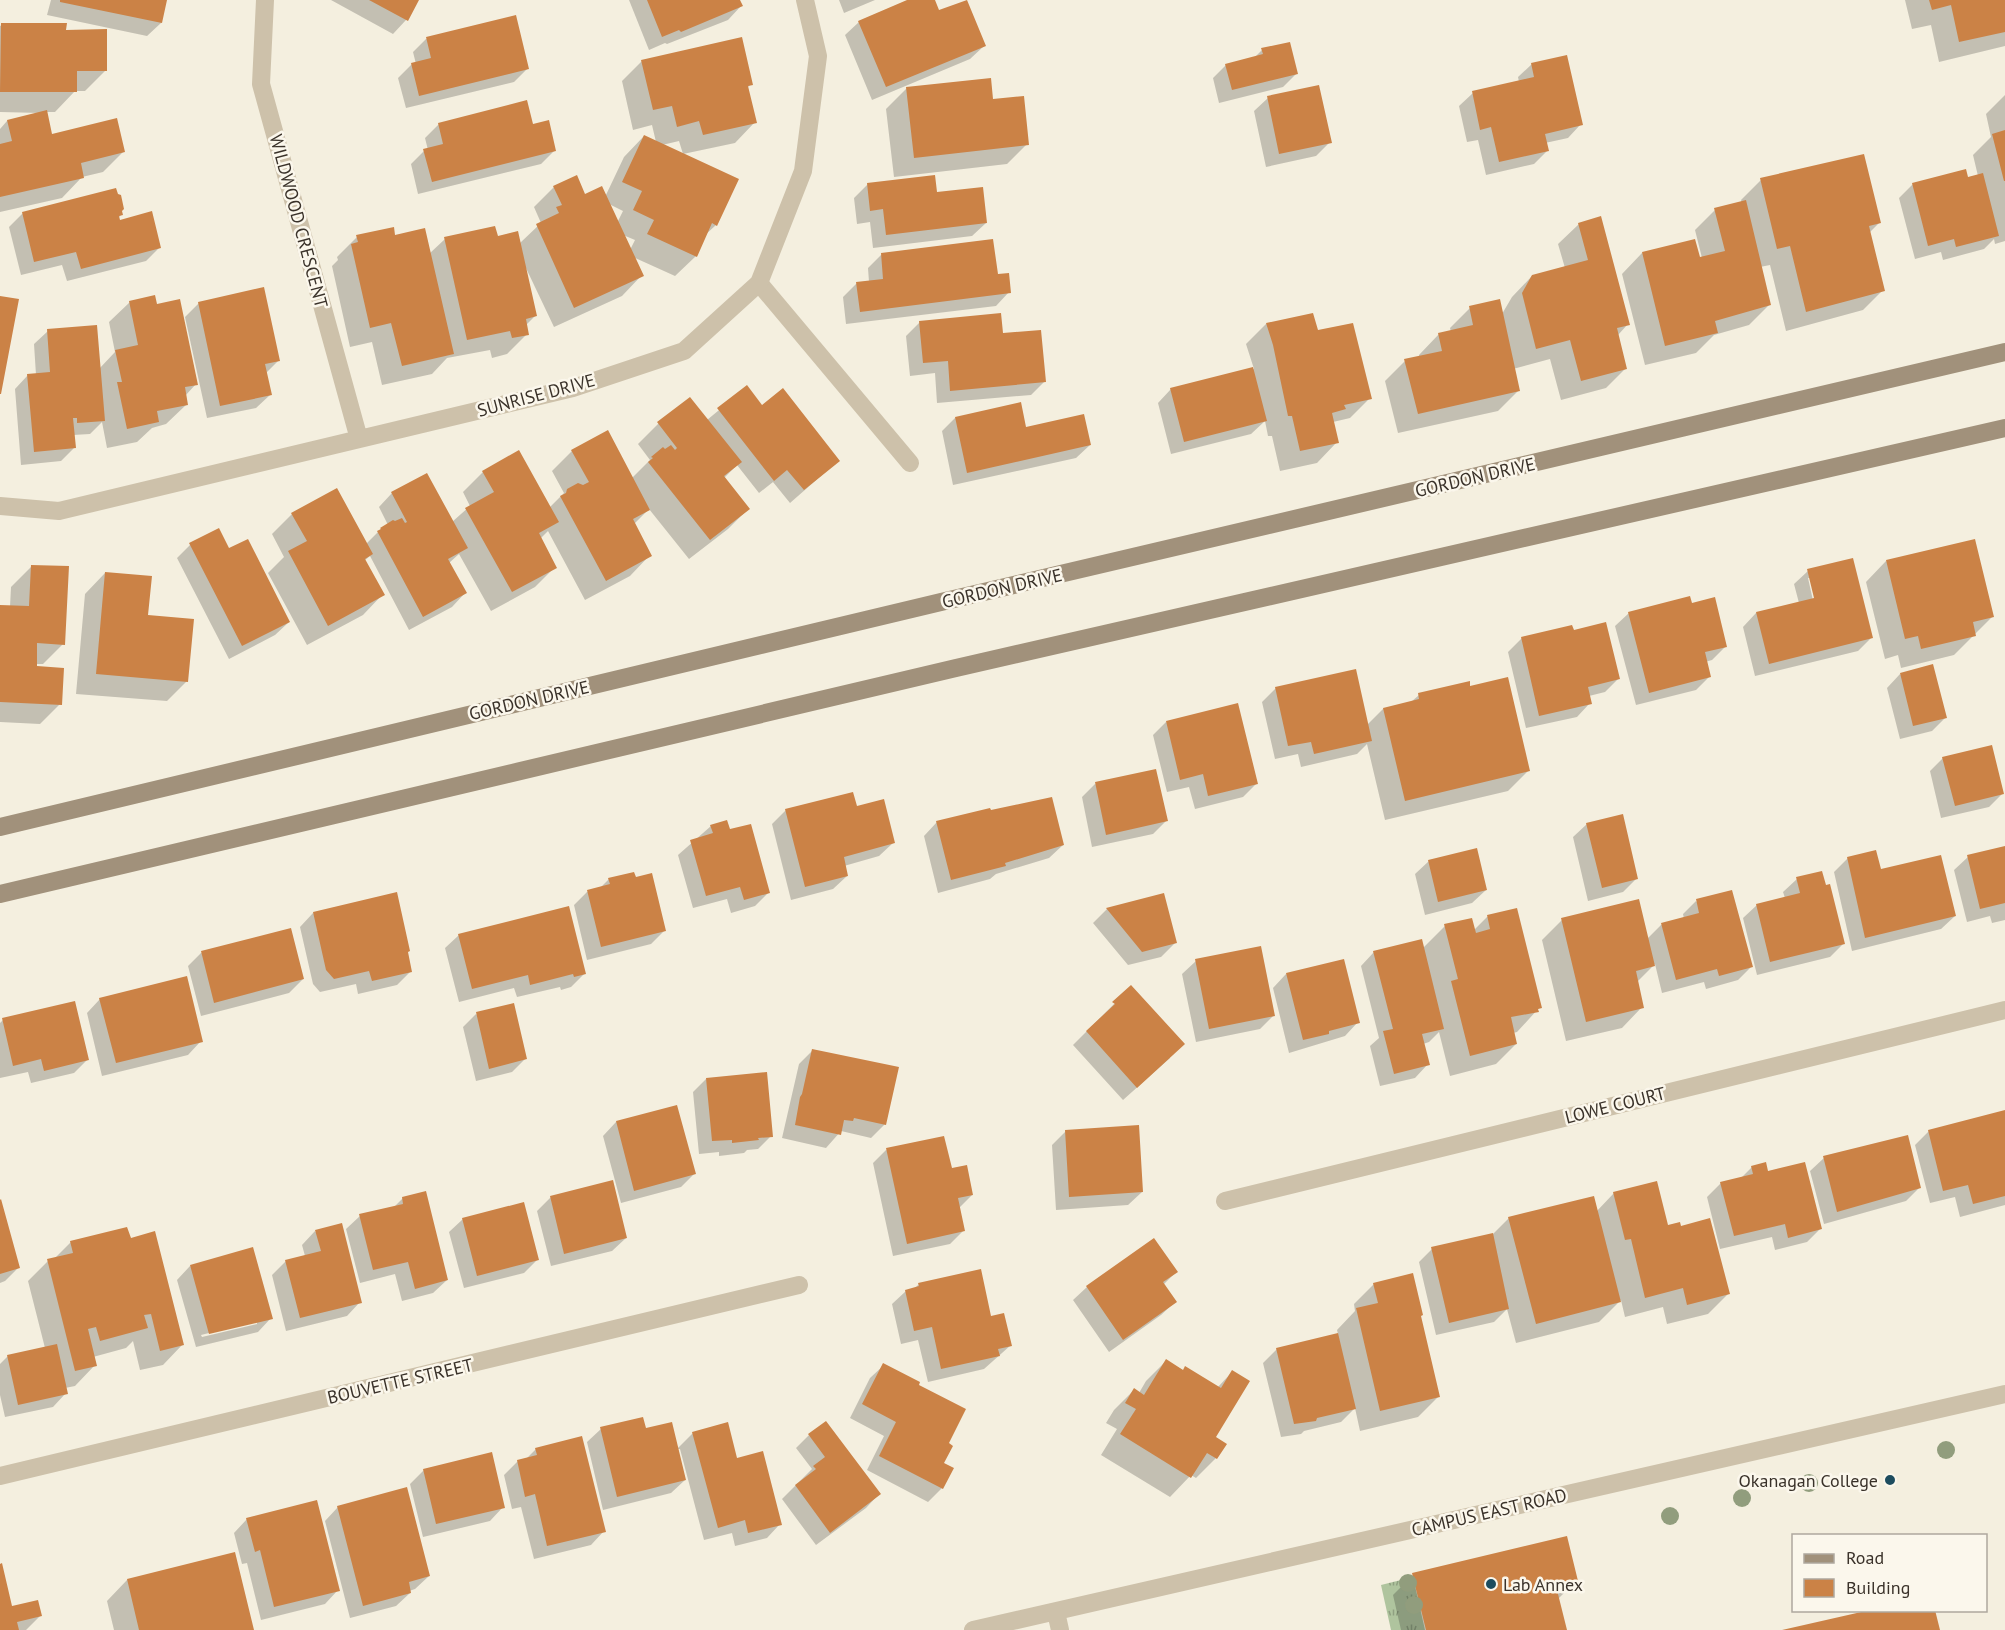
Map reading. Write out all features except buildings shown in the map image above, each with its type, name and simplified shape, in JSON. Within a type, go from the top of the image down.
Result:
[{"type":"main road","name":"GORDON DRIVE","points":[[0,826],[2000,352]]},
{"type":"main road","points":[[0,894],[944,671],[2005,428]]},
{"type":"street","name":"WILDWOOD CRESCENT","points":[[265,0],[261,84],[359,439]]},
{"type":"street","name":"SUNRISE DRIVE","points":[[0,506],[59,511],[573,388],[684,351],[759,283],[803,171],[818,56],[805,0]]},
{"type":"street","points":[[759,283],[910,463]]},
{"type":"street","name":"LOWE COURT","points":[[1225,1201],[2005,1010]]},
{"type":"street","name":"BOUVETTE STREET","points":[[0,1476],[799,1285]]},
{"type":"street","name":"CAMPUS EAST ROAD","points":[[973,1630],[2005,1394]]},
{"type":"street","points":[[1056,1612],[1060,1630]]},
{"type":"green space","points":[[1413,1577],[1425,1630],[1391,1630],[1381,1585]]},
{"type":"place","name":"Okanagan College","points":[[1890,1480]]},
{"type":"place","name":"Lab Annex","points":[[1491,1584]]}]
